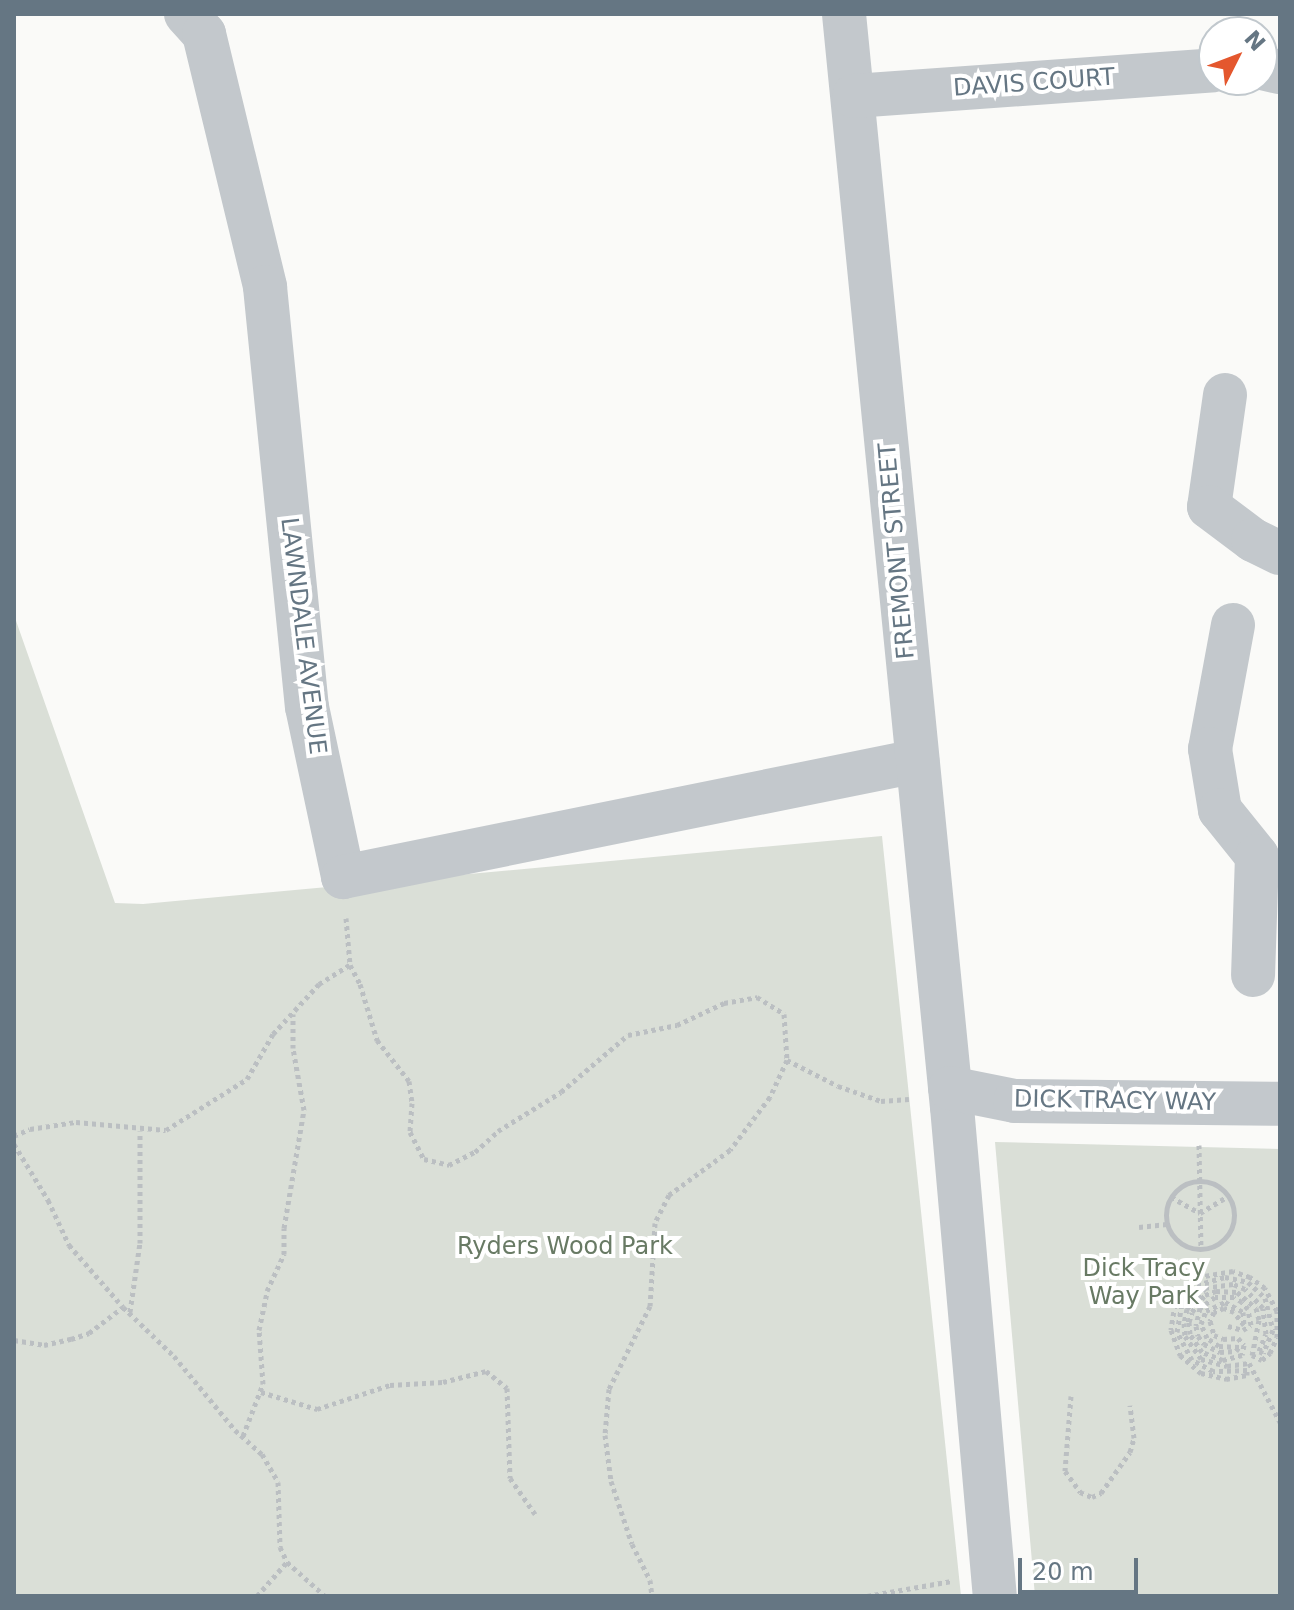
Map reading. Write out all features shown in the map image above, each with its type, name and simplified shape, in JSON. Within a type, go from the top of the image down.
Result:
[{"type":"street","name":"LAWNDALE AVENUE","points":[[186,14],[204,34],[265,287],[307,707],[343,877],[917,761]]},
{"type":"street","name":"FREMONT STREET","points":[[844,14],[951,1098],[977,1588]]},
{"type":"street","name":"DAVIS COURT","points":[[854,96],[1198,71]]},
{"type":"street","points":[[1225,395],[1209,507],[1253,540],[1280,553]]},
{"type":"street","points":[[1233,625],[1210,749],[1220,810],[1268,856],[1253,975]]},
{"type":"street","name":"DICK TRACY WAY","points":[[951,1098],[1280,1104]]},
{"type":"path","points":[[14,1136],[30,1129],[76,1122],[121,1125],[140,1131],[166,1130],[247,1079],[273,1034],[319,984],[350,965],[360,984],[377,1040],[409,1081],[410,1132],[424,1159],[449,1165],[475,1152],[498,1131],[561,1092],[628,1035],[677,1025],[724,1003],[757,997],[784,1014],[787,1060],[770,1097],[730,1150],[669,1195],[655,1223],[650,1306],[609,1389],[605,1435],[611,1481],[632,1544],[650,1580],[652,1596]]},
{"type":"path","points":[[243,1436],[261,1392],[265,1369],[259,1330],[267,1291],[284,1254],[284,1228],[304,1110],[293,1048],[293,1014]]},
{"type":"path","points":[[787,1060],[838,1086],[881,1101],[951,1098]]},
{"type":"path","points":[[130,1313],[140,1243],[140,1131]]},
{"type":"path","points":[[1199,1140],[1201,1249]]},
{"type":"path","points":[[14,1144],[48,1200],[69,1245],[262,1454],[278,1482],[280,1547],[287,1562],[325,1596]]},
{"type":"path","points":[[1199,1181],[1214,1184],[1228,1196],[1234,1211],[1229,1233],[1212,1247],[1201,1249],[1180,1243],[1167,1224],[1171,1197],[1182,1186],[1199,1181]]},
{"type":"path","points":[[1200,1213],[1228,1196]]},
{"type":"path","points":[[1171,1197],[1200,1213]]},
{"type":"path","points":[[1139,1227],[1167,1224]]},
{"type":"path","points":[[1228,1326],[1243,1330],[1251,1325],[1248,1309],[1242,1302],[1234,1297],[1215,1297],[1200,1308],[1198,1336],[1204,1344],[1220,1352],[1236,1351],[1239,1347],[1219,1346],[1207,1338],[1201,1324],[1206,1311],[1225,1302],[1243,1312],[1244,1325],[1234,1312],[1224,1308],[1214,1312],[1210,1321],[1214,1335],[1223,1339],[1238,1338],[1244,1345],[1242,1355],[1223,1360],[1202,1352],[1190,1334],[1189,1322],[1192,1312],[1205,1295],[1216,1291],[1237,1292],[1256,1308],[1259,1320],[1252,1355],[1262,1360],[1270,1353],[1277,1337],[1277,1311],[1265,1288],[1250,1277],[1224,1271],[1199,1277],[1184,1288],[1175,1304],[1171,1330],[1180,1355],[1201,1373],[1226,1379],[1247,1375],[1247,1370],[1213,1371],[1192,1360],[1177,1332],[1182,1303],[1197,1285],[1225,1277],[1241,1279],[1265,1298],[1272,1313],[1273,1330],[1263,1353],[1259,1351],[1266,1334],[1263,1308],[1245,1289],[1233,1284],[1205,1288],[1194,1297],[1187,1309],[1185,1336],[1201,1359],[1215,1365],[1249,1363],[1280,1422]]},
{"type":"path","points":[[14,1340],[44,1345],[71,1339],[89,1333],[123,1307]]},
{"type":"path","points":[[261,1392],[317,1409],[390,1385],[443,1382],[486,1371],[507,1388],[510,1478],[535,1514]]},
{"type":"path","points":[[1071,1396],[1065,1471],[1080,1492],[1092,1497],[1101,1493],[1130,1452],[1134,1438],[1130,1405]]},
{"type":"path","points":[[257,1596],[287,1562]]},
{"type":"path","points":[[867,1596],[977,1588]]},
{"type":"green space","name":"Ryders Wood Park","points":[[14,615],[115,903],[143,904],[882,836],[961,1596],[14,1596]]},
{"type":"green space","name":"Dick Tracy Way Park","points":[[995,1142],[1280,1149],[1280,1596],[1035,1596]]}]
